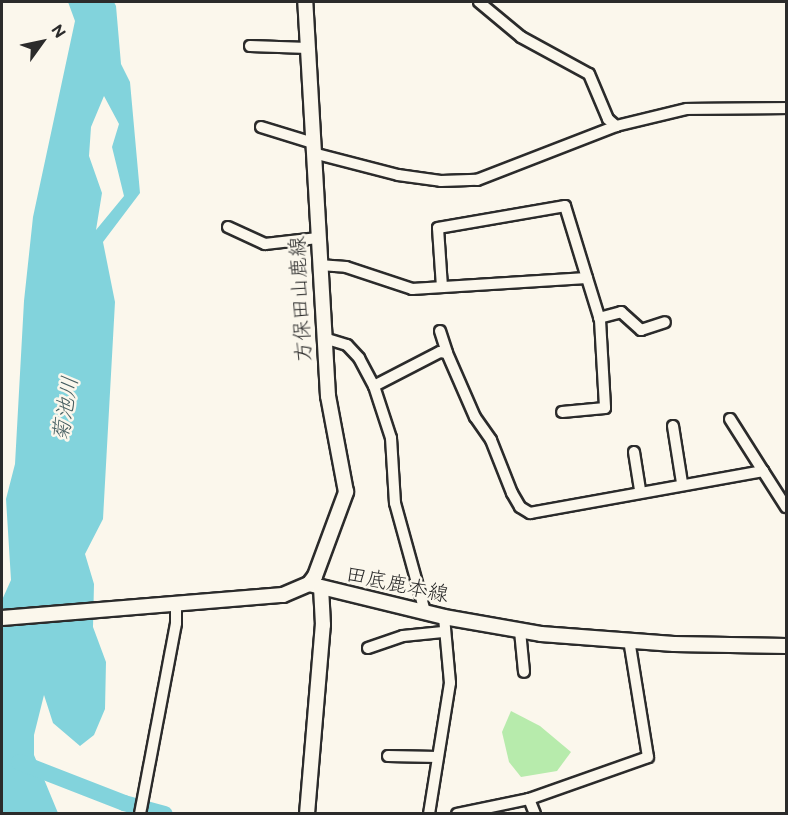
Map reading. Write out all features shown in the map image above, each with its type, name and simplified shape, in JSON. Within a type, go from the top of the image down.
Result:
[{"type":"main road","name":"方保田山鹿線","points":[[306,2],[328,396],[346,492],[315,587]]},
{"type":"main road","points":[[2,618],[283,595],[315,587],[323,626],[307,813]]},
{"type":"main road","name":"田底鹿本線","points":[[315,587],[444,617],[520,631],[629,640],[786,646]]},
{"type":"street","points":[[479,2],[521,37],[589,74],[608,119],[616,126]]},
{"type":"street","points":[[250,46],[308,48]]},
{"type":"street","points":[[261,127],[313,148],[398,175],[441,181],[477,180],[616,126],[687,109],[786,108]]},
{"type":"street","points":[[442,287],[438,228],[565,206],[599,318],[605,408],[562,412]]},
{"type":"street","points":[[228,227],[265,244],[318,238]]},
{"type":"street","points":[[319,264],[346,267],[412,289],[587,278]]},
{"type":"street","points":[[599,318],[621,312],[641,330],[666,322]]},
{"type":"street","points":[[440,331],[447,353],[520,507],[531,513],[639,490],[763,471]]},
{"type":"street","points":[[324,338],[347,345],[359,358],[374,386],[391,438],[395,503],[425,612]]},
{"type":"street","points":[[374,386],[440,352],[447,353]]},
{"type":"street","points":[[730,419],[786,507]]},
{"type":"street","points":[[673,426],[681,483]]},
{"type":"street","points":[[634,452],[639,490]]},
{"type":"street","points":[[140,813],[176,623],[176,602]]},
{"type":"street","points":[[429,813],[450,682],[443,632],[444,617]]},
{"type":"street","points":[[520,631],[524,672]]},
{"type":"street","points":[[368,648],[403,636],[443,632]]},
{"type":"street","points":[[457,813],[529,799],[648,758],[629,640]]},
{"type":"street","points":[[388,756],[438,758]]},
{"type":"street","points":[[529,799],[535,813]]},
{"type":"green space","points":[[511,711],[540,726],[571,752],[557,771],[521,777],[509,762],[502,732]]},
{"type":"water","name":"菊池川","points":[[68,2],[114,2],[116,6],[121,64],[130,82],[140,193],[103,242],[115,302],[103,519],[85,554],[94,584],[93,627],[106,662],[105,709],[94,735],[80,746],[53,723],[44,695],[34,735],[34,755],[58,813],[2,813],[2,600],[11,580],[6,499],[15,464],[24,301],[33,217],[75,21]],"holes":[[[104,96],[119,124],[112,147],[124,196],[96,230],[102,193],[89,156],[91,127]]]},
{"type":"waterway","points":[[19,762],[124,803],[165,814]]}]
